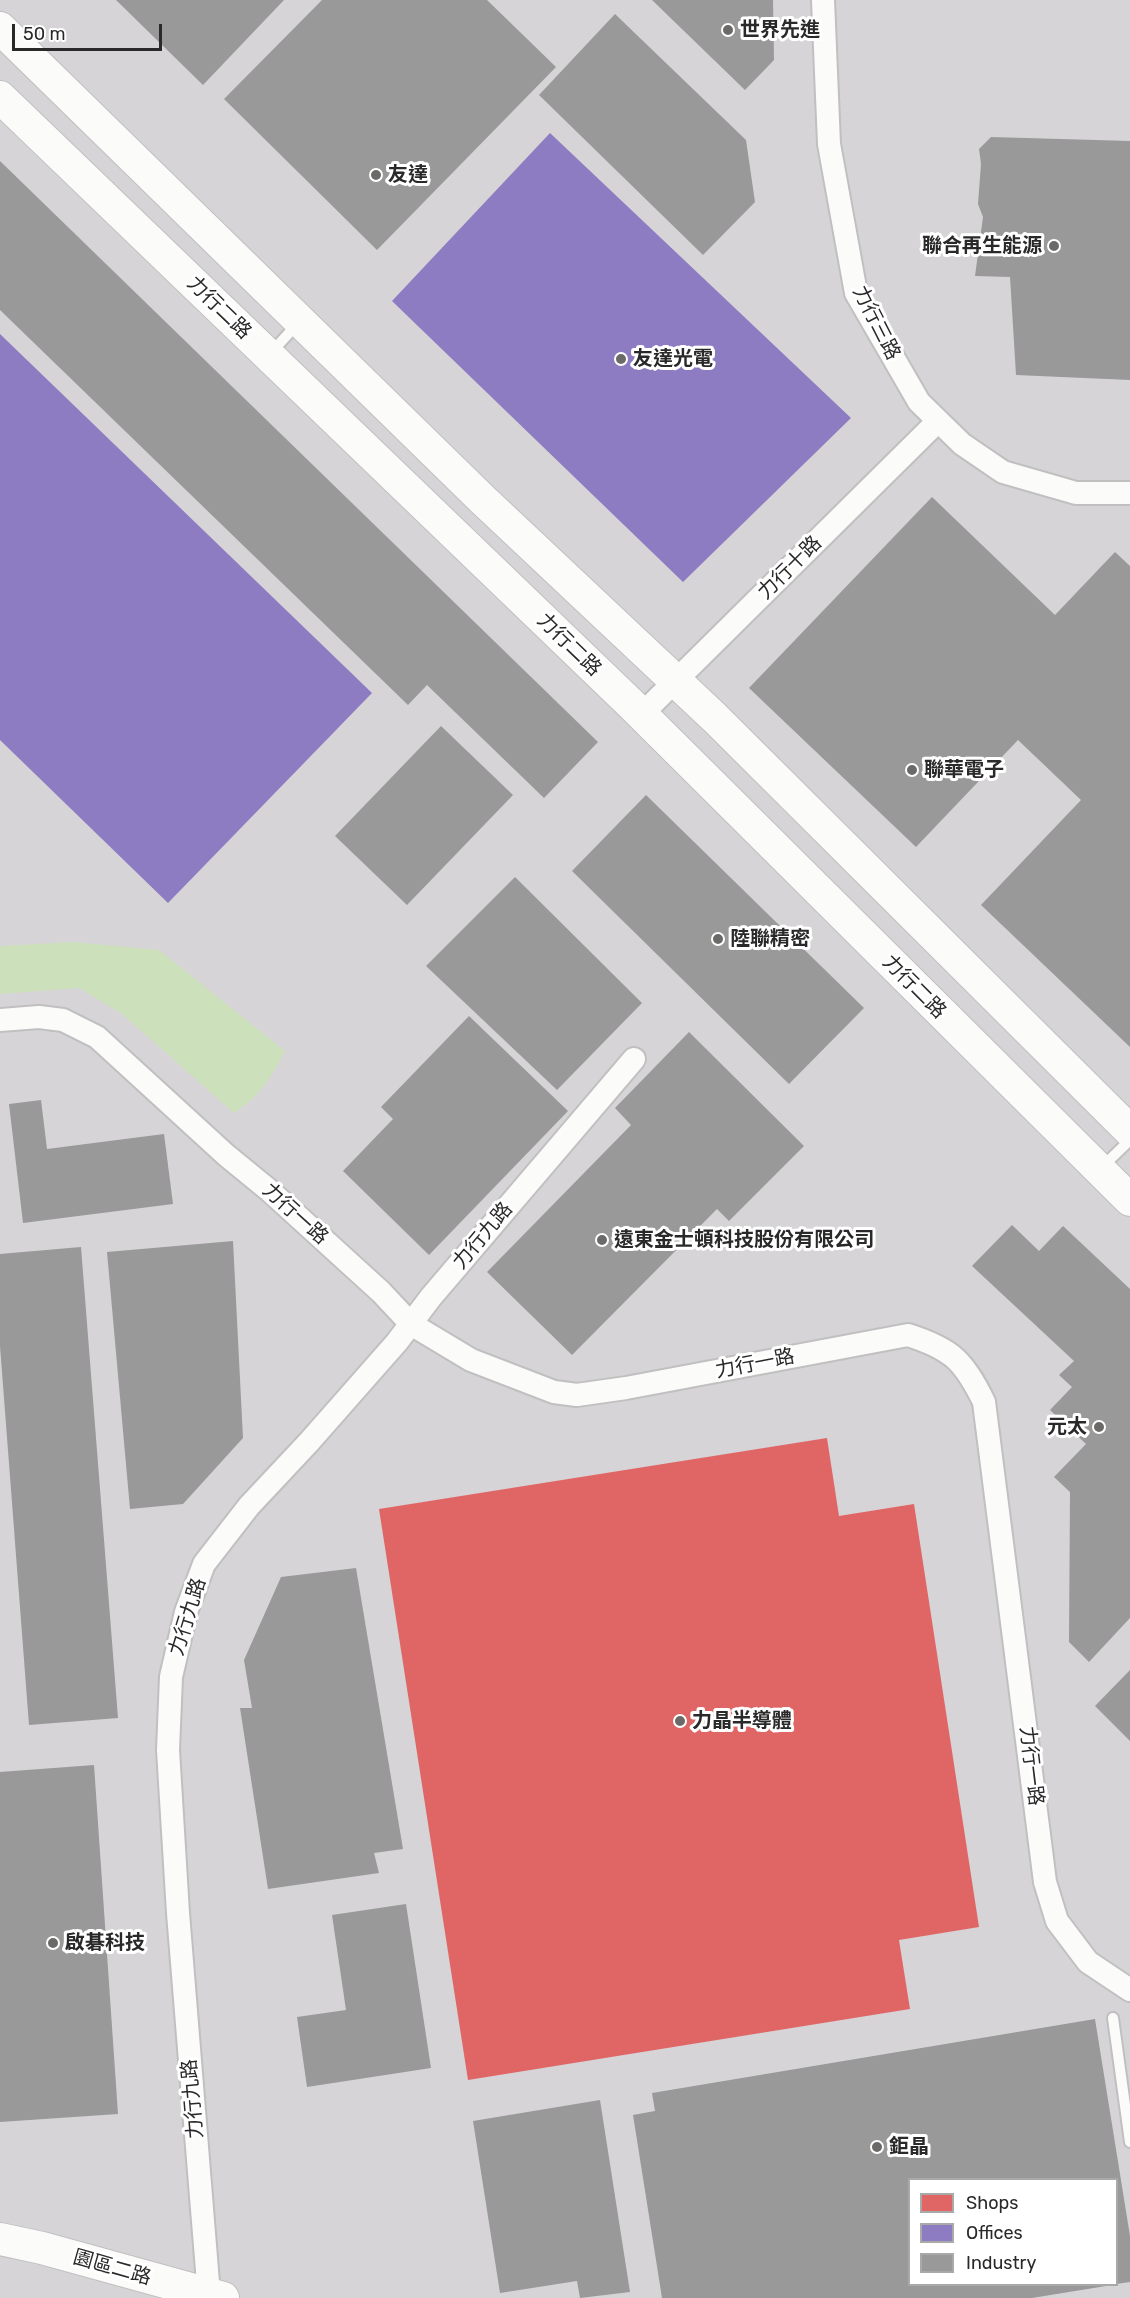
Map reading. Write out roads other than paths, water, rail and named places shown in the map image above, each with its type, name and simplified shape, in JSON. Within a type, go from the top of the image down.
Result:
[{"type":"street","name":"力行三路","points":[[823,0],[829,144],[856,293],[919,402],[962,444],[1003,472],[1076,494],[1130,494]]},
{"type":"street","points":[[0,28],[482,499],[676,682],[1130,1131]]},
{"type":"street","name":"力行二路","points":[[0,97],[641,715],[1130,1200]]},
{"type":"street","name":"力行十路","points":[[641,715],[938,421]]},
{"type":"street","name":"力行一路","points":[[0,1020],[39,1017],[63,1020],[97,1037],[381,1292],[411,1324],[471,1360],[554,1392],[577,1395],[637,1386],[908,1335],[931,1342],[955,1356],[972,1377],[984,1402],[1045,1882],[1057,1921],[1088,1962],[1130,1990]]},
{"type":"street","name":"力行九路","points":[[214,2297],[178,1913],[168,1750],[171,1677],[186,1612],[204,1564],[249,1506],[309,1442],[411,1324],[634,1059]]},
{"type":"street","name":"園區二路","points":[[0,2239],[42,2248],[214,2297]]},
{"type":"lane","points":[[268,356],[300,321]]},
{"type":"lane","points":[[1099,1170],[1130,1140]]},
{"type":"lane","points":[[1113,2018],[1130,2142]]},
{"type":"place","name":"世界先進","points":[[728,30]]},
{"type":"place","name":"友達","points":[[376,175]]},
{"type":"place","name":"聯合再生能源","points":[[1054,246]]},
{"type":"place","name":"友達光電","points":[[621,359]]},
{"type":"place","name":"聯華電子","points":[[912,770]]},
{"type":"place","name":"陸聯精密","points":[[718,939]]},
{"type":"place","name":"遠東金士頓科技股份有限公司","points":[[602,1240]]},
{"type":"place","name":"元太","points":[[1099,1427]]},
{"type":"place","name":"力晶半導體","points":[[680,1721]]},
{"type":"place","name":"啟碁科技","points":[[53,1943]]},
{"type":"place","name":"鉅晶","points":[[877,2147]]}]
